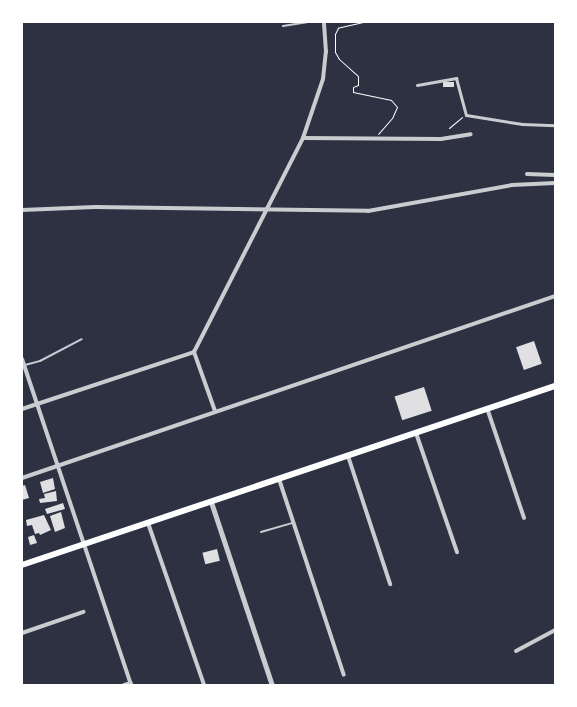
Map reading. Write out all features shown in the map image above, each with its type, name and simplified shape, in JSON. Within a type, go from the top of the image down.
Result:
[{"type":"main road","points":[[22,565],[555,386]]},
{"type":"street","points":[[22,409],[194,352],[303,138],[323,79],[326,52],[324,22]]},
{"type":"street","points":[[417,86],[457,79],[466,115],[490,117],[522,124],[555,125]]},
{"type":"street","points":[[303,138],[451,139],[471,134]]},
{"type":"street","points":[[526,174],[555,175]]},
{"type":"street","points":[[22,210],[61,207],[377,210],[512,185],[555,183]]},
{"type":"street","points":[[22,478],[555,296]]},
{"type":"street","points":[[194,352],[215,411]]},
{"type":"street","points":[[22,359],[86,544],[131,684],[124,685]]},
{"type":"street","points":[[487,408],[524,518]]},
{"type":"street","points":[[416,433],[457,552]]},
{"type":"street","points":[[348,456],[390,584]]},
{"type":"street","points":[[279,479],[344,675]]},
{"type":"street","points":[[211,502],[272,685]]},
{"type":"street","points":[[148,523],[204,685]]},
{"type":"street","points":[[22,633],[83,612]]},
{"type":"street","points":[[516,651],[555,630]]},
{"type":"lane","points":[[283,26],[306,22]]},
{"type":"lane","points":[[24,366],[40,361],[82,339]]},
{"type":"lane","points":[[261,532],[294,522]]},
{"type":"path","points":[[363,22],[338,28],[335,34],[336,52],[338,60],[358,76],[358,85],[353,87],[353,92],[391,100],[397,107],[392,118],[380,130],[378,138]]},
{"type":"path","points":[[449,128],[466,115]]},
{"type":"building","points":[[443,82],[454,82],[454,87],[443,87]]},
{"type":"building","points":[[534,341],[542,364],[524,370],[516,347]]},
{"type":"building","points":[[424,387],[432,411],[402,420],[395,397]]},
{"type":"building","points":[[53,478],[55,489],[43,493],[40,482]]},
{"type":"building","points":[[25,485],[29,498],[22,500],[22,486]]},
{"type":"building","points":[[56,491],[57,501],[40,503],[39,499],[45,498],[44,494]]},
{"type":"building","points":[[63,503],[65,509],[47,514],[45,509]]},
{"type":"building","points":[[61,512],[65,528],[55,532],[50,516]]},
{"type":"building","points":[[44,515],[51,530],[40,535],[39,533],[35,534],[32,525],[27,526],[26,520]]},
{"type":"building","points":[[34,535],[37,543],[30,545],[28,537]]},
{"type":"building","points":[[217,549],[220,561],[205,564],[202,553]]}]
